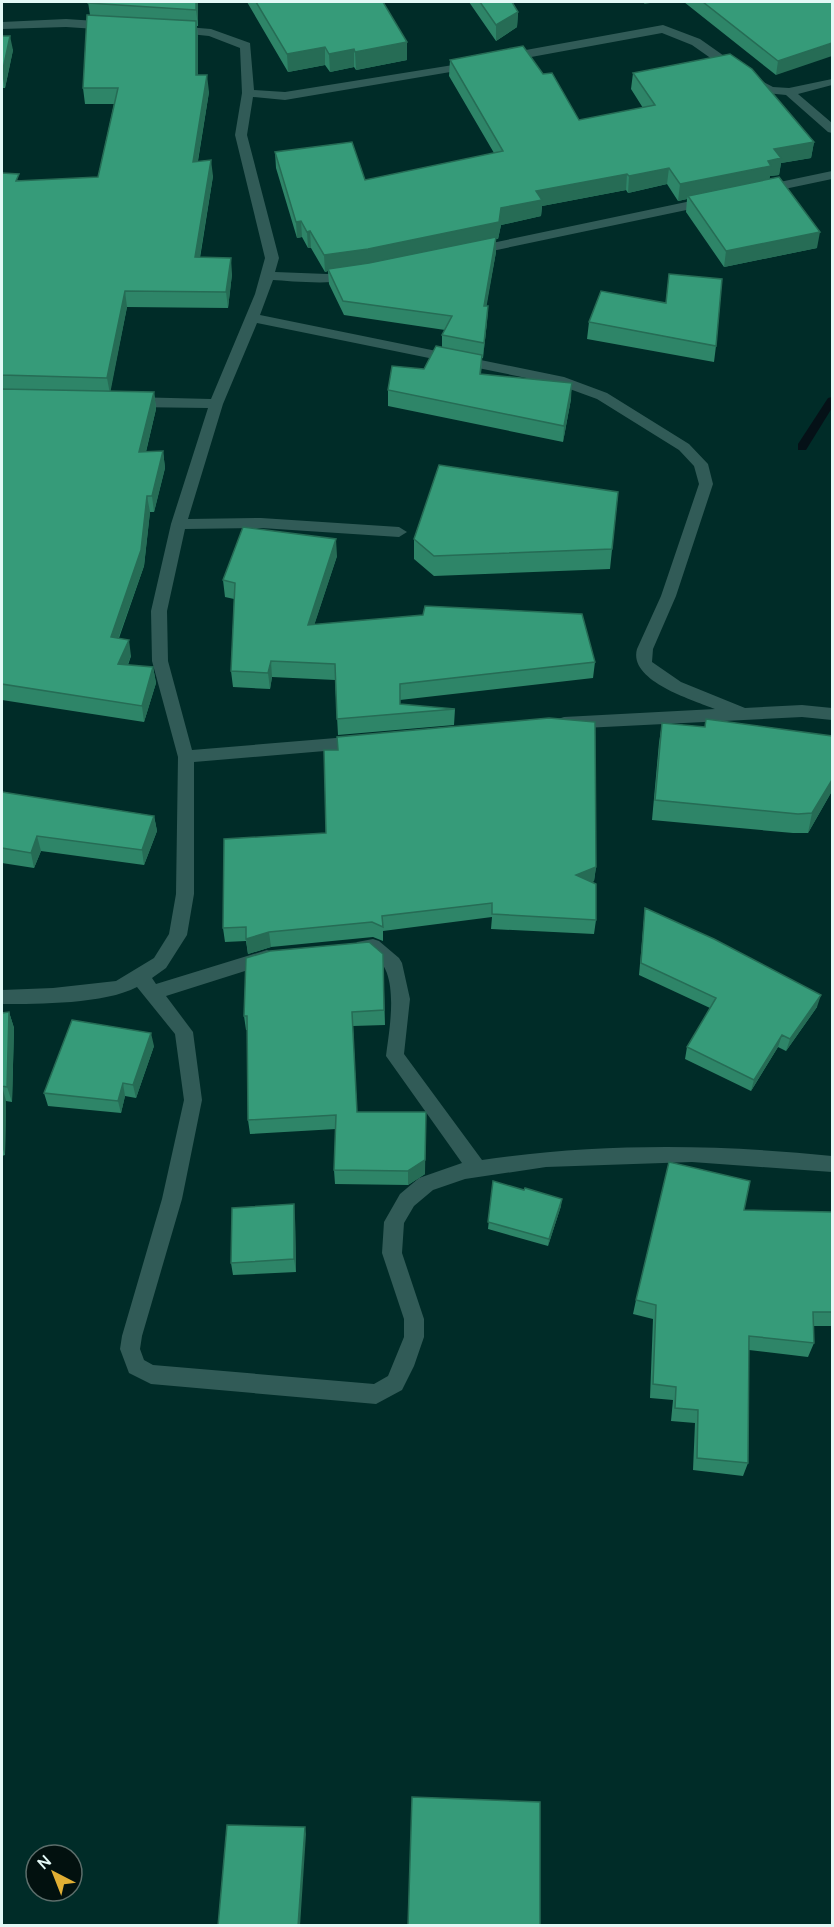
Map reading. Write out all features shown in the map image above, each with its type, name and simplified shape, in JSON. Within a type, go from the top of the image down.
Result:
[{"type":"street","points":[[2,26],[66,23],[119,26]]},
{"type":"street","points":[[146,985],[178,935],[185,894],[186,757],[160,661],[159,610],[179,524],[216,404],[253,318],[272,258],[241,135],[248,93],[246,46],[211,33],[161,29]]},
{"type":"street","points":[[248,93],[285,96],[663,29],[696,42],[750,80],[771,90],[789,92],[832,82]]},
{"type":"street","points":[[789,92],[832,129]]},
{"type":"street","points":[[744,194],[832,175]]},
{"type":"street","points":[[463,253],[720,199]]},
{"type":"street","points":[[267,276],[327,278],[369,272]]},
{"type":"street","points":[[253,318],[559,380],[602,396],[684,447],[700,464],[706,484],[660,618],[644,650],[643,660],[645,666],[663,679],[741,713]]},
{"type":"street","points":[[121,401],[216,404]]},
{"type":"street","points":[[179,524],[261,523],[399,532]]},
{"type":"street","points":[[543,725],[741,713],[802,711],[832,714]]},
{"type":"street","points":[[186,757],[376,740]]},
{"type":"street","points":[[342,949],[373,946],[393,963],[401,999],[395,1056],[478,1170]]},
{"type":"street","points":[[2,997],[53,995],[146,985],[281,955]]},
{"type":"street","points":[[146,985],[184,1032],[193,1100],[172,1199],[130,1349],[136,1366],[151,1374],[376,1394],[395,1383],[404,1366],[414,1337],[414,1319],[392,1253],[394,1222],[407,1200],[426,1184],[465,1172],[546,1159],[692,1154],[832,1164]]},
{"type":"building","points":[[196,2],[196,10],[88,3]]},
{"type":"building","points":[[256,2],[383,2],[407,42],[355,52],[354,49],[329,54],[325,47],[287,54]]},
{"type":"building","points":[[480,2],[512,2],[518,12],[496,25]]},
{"type":"building","points":[[703,2],[832,2],[832,43],[778,61]]},
{"type":"building","points":[[87,15],[196,21],[196,75],[207,75],[193,162],[211,160],[195,257],[231,258],[226,292],[125,291],[107,378],[2,375],[2,173],[19,174],[16,181],[98,177],[118,88],[83,88]]},
{"type":"building","points":[[2,36],[10,36],[2,74]]},
{"type":"building","points":[[523,46],[543,74],[552,73],[579,120],[655,105],[633,73],[730,54],[752,69],[814,142],[774,149],[781,158],[768,161],[771,166],[680,184],[669,168],[536,191],[542,200],[501,208],[499,222],[368,249],[324,255],[310,231],[307,232],[301,221],[296,222],[275,152],[352,142],[365,180],[503,151],[450,60]]},
{"type":"building","points":[[779,177],[820,232],[726,251],[688,196]]},
{"type":"building","points":[[496,237],[484,306],[488,306],[484,343],[442,335],[452,316],[343,301],[328,269],[369,263]]},
{"type":"building","points":[[669,274],[722,279],[716,346],[589,322],[601,291],[666,303]]},
{"type":"building","points":[[436,346],[482,355],[480,374],[572,383],[564,426],[388,390],[392,366],[424,369]]},
{"type":"building","points":[[2,389],[154,392],[139,452],[163,451],[152,496],[147,496],[141,550],[111,637],[129,640],[118,664],[153,667],[142,706],[2,684]]},
{"type":"building","points":[[439,465],[618,492],[612,549],[434,556],[414,539]]},
{"type":"building","points":[[243,527],[336,539],[308,625],[423,615],[425,606],[582,614],[595,662],[400,684],[400,704],[455,709],[337,719],[335,664],[271,661],[268,673],[231,671],[235,583],[223,580]]},
{"type":"building","points":[[549,718],[595,722],[596,867],[576,875],[596,884],[596,920],[492,914],[492,903],[382,916],[383,927],[372,922],[269,932],[246,939],[246,927],[223,928],[224,839],[326,833],[324,750],[338,750],[337,737]]},
{"type":"building","points":[[706,719],[832,736],[832,780],[812,813],[798,814],[655,800],[662,723],[705,727]]},
{"type":"building","points":[[2,792],[154,816],[142,850],[37,836],[31,853],[2,848]]},
{"type":"building","points":[[645,908],[714,939],[821,995],[790,1039],[782,1035],[754,1080],[687,1047],[716,998],[641,963]]},
{"type":"building","points":[[369,942],[383,954],[384,1010],[352,1012],[357,1112],[426,1112],[425,1160],[408,1171],[334,1170],[336,1115],[248,1120],[247,1016],[244,1016],[246,958],[270,951]]},
{"type":"building","points":[[9,1012],[7,1087],[2,1086],[2,1013]]},
{"type":"building","points":[[72,1020],[151,1033],[133,1085],[123,1083],[118,1101],[44,1093]]},
{"type":"building","points":[[669,1162],[750,1181],[744,1210],[832,1212],[832,1312],[813,1312],[814,1343],[749,1336],[748,1463],[697,1458],[698,1410],[675,1408],[676,1387],[653,1384],[656,1305],[636,1300]]},
{"type":"building","points":[[493,1181],[562,1199],[549,1239],[488,1222]]},
{"type":"building","points":[[294,1204],[294,1259],[231,1263],[232,1208]]},
{"type":"building","points":[[412,1797],[540,1802],[540,1926],[408,1926]]},
{"type":"building","points":[[227,1825],[305,1827],[298,1926],[218,1926]]},
{"type":"waterway","points":[[802,447],[832,400]]}]
